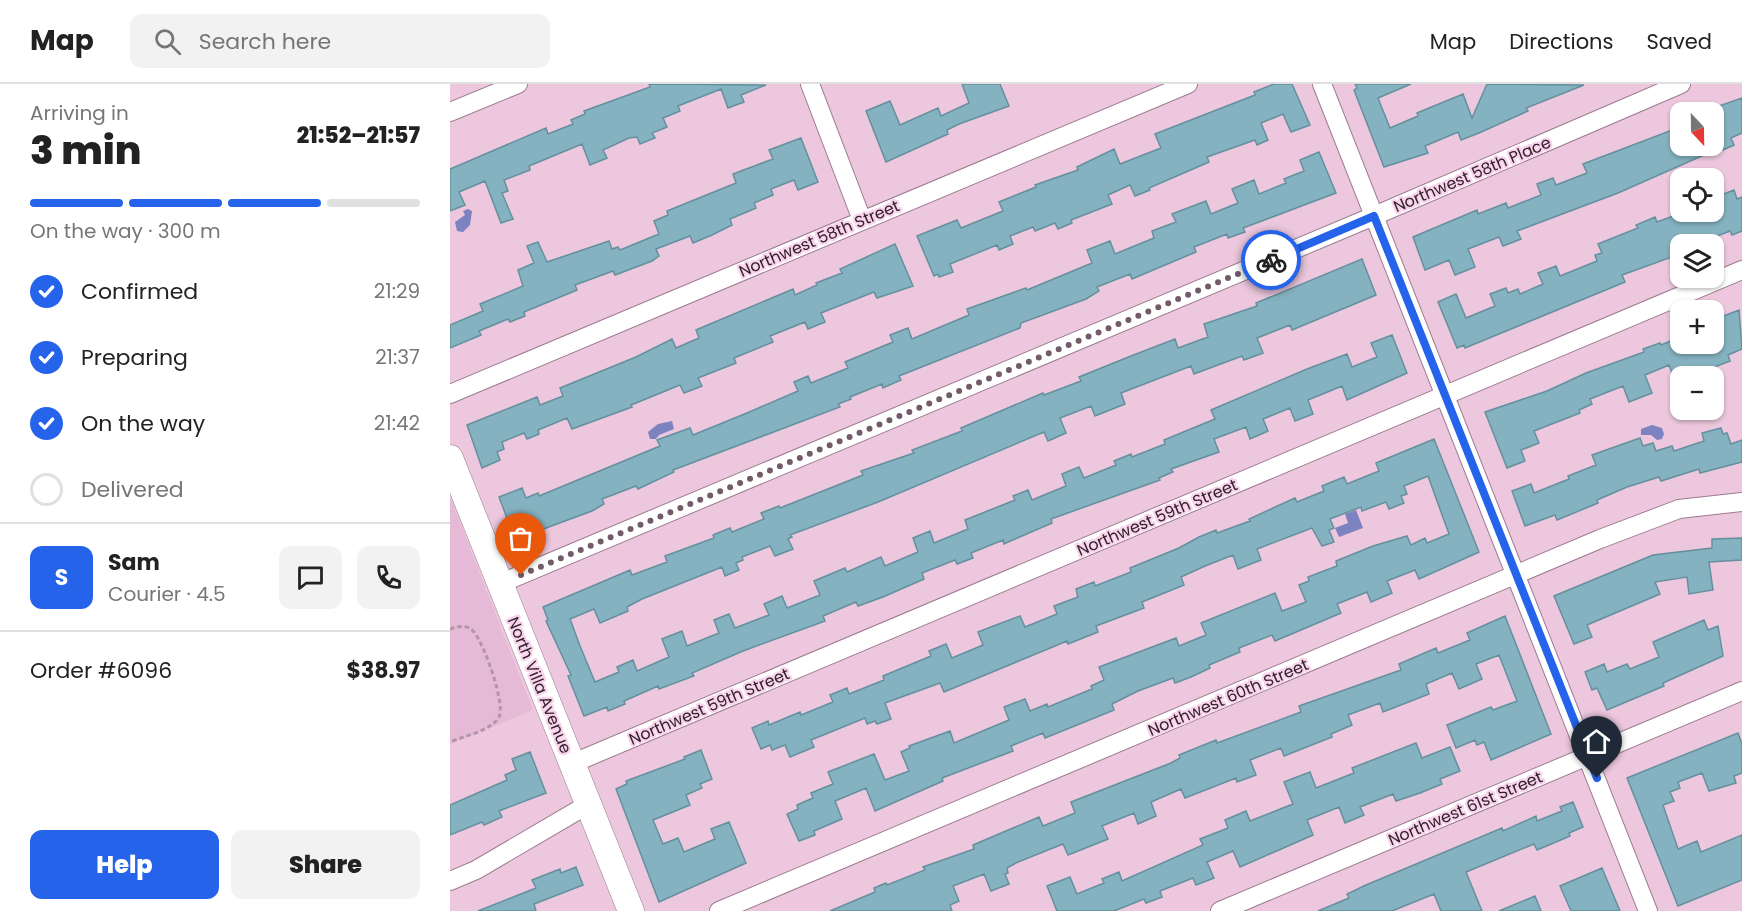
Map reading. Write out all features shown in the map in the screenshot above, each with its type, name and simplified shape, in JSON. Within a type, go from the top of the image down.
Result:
[{"type":"street","points":[[450,112],[518,84]]},
{"type":"street","points":[[810,84],[862,220]]},
{"type":"street","name":"Northwest 58th Street","points":[[450,394],[1188,84]]},
{"type":"street","points":[[1322,84],[1648,911]]},
{"type":"street","name":"Northwest 58th Place","points":[[499,584],[1374,216],[1681,84]]},
{"type":"street","name":"Northwest 59th Street","points":[[572,764],[1742,270]]},
{"type":"street","name":"North Villa Avenue","points":[[450,458],[631,911]]},
{"type":"street","name":"Northwest 60th Street","points":[[719,911],[1679,509],[1742,502]]},
{"type":"street","name":"Northwest 61st Street","points":[[1220,911],[1742,691]]},
{"type":"street","points":[[450,881],[476,870],[587,805]]},
{"type":"path","points":[[450,629],[459,626],[471,629],[478,638],[502,700],[500,716],[492,725],[450,741]]},
{"type":"shaded area","points":[[450,497],[533,710],[450,744]]},
{"type":"water","points":[[468,209],[472,211],[470,225],[463,232],[457,231],[455,222],[465,215],[463,211]]},
{"type":"water","points":[[672,421],[674,429],[659,435],[656,439],[650,439],[648,432],[658,424]]},
{"type":"water","points":[[1652,425],[1662,428],[1664,434],[1662,439],[1657,440],[1651,435],[1641,435],[1641,429]]},
{"type":"water","points":[[1356,510],[1363,528],[1339,537],[1335,528],[1348,523],[1345,514]]},
{"type":"building","points":[[649,84],[766,85],[741,95],[744,102],[728,108],[721,89],[678,106],[680,111],[663,118],[667,127],[652,133],[655,138],[640,144],[637,137],[629,138],[603,150],[607,158],[590,165],[582,144],[529,166],[530,170],[504,180],[508,191],[502,193],[513,219],[501,223],[485,181],[459,192],[465,205],[450,211],[450,169],[546,128],[548,134],[573,124],[571,120],[585,114],[584,111],[650,87]]},
{"type":"building","points":[[962,84],[1000,84],[1009,106],[959,124],[947,130],[948,134],[886,162],[866,111],[890,101],[900,125],[938,108],[941,116],[969,103]]},
{"type":"building","points":[[1274,84],[1292,84],[1310,125],[1291,132],[1283,114],[1261,123],[1268,140],[1257,145],[1255,140],[1207,157],[1209,162],[1135,196],[1130,185],[1108,195],[1112,204],[1071,220],[1072,223],[1058,229],[1055,223],[1035,231],[1033,227],[1010,236],[1013,244],[999,250],[997,245],[950,264],[953,272],[939,277],[938,274],[934,276],[917,236],[957,220],[961,228],[1003,211],[999,202],[1036,187],[1035,185],[1078,170],[1077,167],[1114,149],[1120,164],[1161,148],[1155,134],[1255,95],[1254,92]]},
{"type":"building","points":[[1355,84],[1411,84],[1378,98],[1390,128],[1418,116],[1417,113],[1463,94],[1472,118],[1487,84],[1584,85],[1526,108],[1528,111],[1479,133],[1461,140],[1458,132],[1425,146],[1428,153],[1384,167],[1354,90],[1357,88]]},
{"type":"building","points":[[1742,98],[1742,133],[1731,138],[1734,145],[1724,150],[1724,104]]},
{"type":"building","points":[[1670,131],[1670,156],[1702,156],[1670,168],[1670,170],[1618,193],[1517,231],[1521,239],[1503,246],[1499,237],[1468,249],[1475,267],[1455,275],[1449,260],[1425,270],[1413,237],[1477,210],[1478,214],[1506,203],[1508,208],[1541,195],[1537,184],[1553,178],[1556,185],[1587,173],[1583,164]]},
{"type":"building","points":[[801,138],[818,182],[798,190],[794,180],[771,189],[773,195],[754,203],[756,208],[730,219],[732,225],[712,235],[693,243],[690,236],[656,249],[659,256],[652,261],[615,275],[613,271],[575,285],[577,290],[524,312],[525,316],[510,322],[508,319],[479,331],[481,335],[450,348],[450,325],[483,311],[480,304],[523,286],[518,270],[534,263],[527,246],[538,242],[547,262],[609,241],[612,249],[618,247],[620,250],[659,234],[654,221],[668,215],[667,211],[736,183],[733,174],[773,159],[769,150]]},
{"type":"building","points":[[1319,152],[1336,193],[1243,228],[1245,232],[1228,238],[1227,234],[1194,247],[1196,252],[1132,279],[1130,274],[1097,287],[1099,291],[1086,299],[1021,323],[1020,328],[899,376],[901,380],[883,388],[882,384],[850,397],[851,399],[838,404],[840,407],[673,470],[674,472],[638,489],[636,486],[602,499],[604,504],[592,511],[538,531],[537,528],[513,534],[499,497],[522,488],[526,498],[538,493],[539,496],[660,446],[657,440],[690,428],[693,435],[747,413],[798,391],[794,382],[808,376],[811,383],[848,368],[845,362],[893,342],[890,335],[908,328],[912,339],[969,315],[967,309],[1026,288],[1027,290],[1092,263],[1087,250],[1110,241],[1115,254],[1154,238],[1152,231],[1176,222],[1172,214],[1206,201],[1211,214],[1238,203],[1232,189],[1254,180],[1259,194],[1286,183],[1284,179],[1304,171],[1300,160]]},
{"type":"building","points":[[1734,190],[1737,199],[1742,197],[1742,231],[1732,235],[1730,231],[1722,234],[1670,234],[1670,258],[1622,275],[1625,282],[1465,348],[1464,345],[1457,348],[1438,302],[1456,294],[1466,318],[1495,306],[1490,294],[1506,288],[1508,293],[1518,289],[1520,294],[1543,284],[1538,273],[1556,266],[1560,276],[1597,261],[1595,255],[1602,253],[1598,244],[1638,228],[1636,225],[1655,217],[1657,222],[1670,217],[1670,222],[1724,222],[1724,194]]},
{"type":"building","points":[[895,244],[913,286],[877,298],[874,292],[821,313],[825,322],[808,329],[805,322],[770,336],[773,342],[734,358],[736,363],[698,378],[702,386],[684,393],[680,385],[631,405],[632,407],[572,429],[567,418],[538,430],[539,434],[527,439],[524,433],[502,442],[504,449],[497,452],[500,460],[482,468],[467,425],[537,397],[540,405],[563,396],[560,388],[636,357],[672,339],[676,348],[699,338],[696,330],[793,289],[795,295],[817,285],[816,283],[842,273],[840,269]]},
{"type":"building","points":[[1362,259],[1376,295],[1292,330],[1290,325],[1257,338],[1263,353],[1244,360],[1242,356],[1194,374],[1191,366],[1121,393],[1125,404],[1095,416],[1091,406],[1060,418],[1066,433],[1048,441],[1044,432],[878,502],[790,535],[792,537],[788,539],[793,549],[775,556],[770,546],[742,557],[743,560],[736,563],[739,570],[725,576],[722,567],[642,599],[627,607],[628,611],[600,623],[594,609],[570,619],[580,646],[595,682],[619,672],[617,667],[633,660],[637,671],[669,657],[662,639],[682,631],[687,646],[719,633],[714,620],[729,614],[735,628],[769,615],[764,604],[782,596],[787,608],[820,595],[814,581],[845,568],[847,572],[881,557],[885,566],[918,552],[913,538],[930,531],[934,543],[968,529],[965,520],[1015,500],[1013,496],[1028,490],[1032,500],[1066,486],[1062,474],[1079,467],[1084,478],[1116,465],[1114,461],[1131,454],[1132,457],[1165,444],[1164,440],[1215,419],[1211,410],[1347,354],[1352,367],[1377,357],[1371,343],[1392,335],[1407,373],[1347,400],[1342,386],[1308,400],[1313,414],[1295,421],[1290,408],[1263,419],[1268,431],[1250,439],[1246,427],[1214,439],[1219,452],[1171,469],[1173,472],[1159,478],[1160,480],[1051,519],[1052,523],[1004,544],[1003,540],[971,553],[973,558],[957,564],[955,560],[922,573],[924,579],[883,597],[858,606],[856,602],[823,616],[825,621],[743,651],[692,673],[694,676],[659,689],[658,686],[608,711],[607,707],[584,716],[568,676],[571,675],[546,621],[548,620],[543,607],[630,570],[632,575],[667,562],[665,556],[714,538],[713,535],[730,528],[732,532],[764,519],[761,513],[779,506],[780,508],[863,475],[861,471],[914,453],[912,450],[962,431],[961,428],[1043,393],[1044,395],[1081,381],[1079,377],[1175,339],[1178,348],[1208,337],[1204,324],[1257,306],[1256,303]]},
{"type":"building","points":[[1739,310],[1742,349],[1728,355],[1730,361],[1717,366],[1670,368],[1669,365],[1645,375],[1652,393],[1629,402],[1623,386],[1590,399],[1592,404],[1579,410],[1580,413],[1534,431],[1539,443],[1521,450],[1525,461],[1507,468],[1485,412],[1547,391],[1586,373],[1644,352],[1643,349],[1660,343],[1661,345],[1670,341],[1670,354],[1724,354],[1724,316]]},
{"type":"building","points":[[1721,428],[1723,434],[1727,433],[1731,444],[1742,440],[1742,462],[1700,473],[1699,469],[1661,481],[1659,477],[1627,487],[1597,500],[1598,503],[1557,520],[1555,515],[1525,526],[1512,491],[1531,484],[1534,493],[1569,479],[1568,476],[1596,465],[1592,455],[1640,438],[1643,446],[1653,443],[1656,451],[1672,446],[1674,451],[1704,441],[1702,433]]},
{"type":"building","points":[[1434,439],[1479,552],[1419,579],[1415,570],[1387,581],[1392,593],[1371,602],[1367,592],[1337,604],[1341,613],[1275,641],[1272,635],[1239,648],[1240,652],[1209,665],[1210,668],[1191,677],[1175,683],[1173,678],[1138,691],[1112,704],[1114,710],[1045,738],[1043,733],[1011,746],[1013,751],[942,778],[943,781],[875,811],[866,788],[835,801],[842,819],[814,831],[815,835],[799,841],[787,814],[798,809],[797,805],[813,798],[811,793],[833,784],[828,772],[874,754],[885,780],[909,771],[901,752],[910,748],[909,746],[950,731],[954,743],[1009,720],[1004,707],[1025,699],[1030,711],[1047,704],[1048,707],[1092,689],[1091,686],[1104,680],[1099,667],[1176,638],[1179,646],[1206,635],[1201,623],[1275,593],[1282,611],[1306,602],[1299,585],[1309,581],[1308,577],[1337,566],[1336,561],[1373,546],[1407,536],[1411,545],[1425,538],[1427,543],[1449,534],[1428,476],[1404,486],[1407,494],[1401,496],[1404,503],[1389,509],[1386,502],[1362,511],[1361,507],[1330,519],[1334,528],[1329,530],[1334,542],[1322,546],[1312,528],[1257,549],[1261,560],[1238,569],[1233,555],[1205,566],[1181,577],[1184,585],[1142,602],[1144,608],[1096,626],[1098,632],[1068,644],[1067,641],[944,692],[940,683],[885,703],[891,719],[877,724],[875,721],[867,724],[865,718],[811,740],[814,747],[790,757],[785,745],[772,750],[770,745],[761,749],[752,728],[768,721],[769,725],[800,712],[801,715],[833,702],[830,695],[847,688],[849,694],[884,680],[883,676],[931,656],[929,651],[946,644],[952,658],[983,645],[978,632],[1020,616],[1025,627],[1057,614],[1054,606],[1078,597],[1076,589],[1094,582],[1095,586],[1131,572],[1130,568],[1179,548],[1199,537],[1250,521],[1249,519],[1295,498],[1297,502],[1324,491],[1322,486],[1344,477],[1347,484],[1379,471],[1376,463]]},
{"type":"building","points":[[1742,538],[1742,560],[1709,562],[1713,590],[1689,594],[1687,577],[1655,582],[1660,594],[1587,625],[1592,637],[1574,644],[1554,596],[1653,555],[1712,548],[1712,539]]},
{"type":"building","points":[[1505,616],[1551,734],[1491,760],[1484,742],[1477,745],[1475,740],[1456,748],[1447,725],[1491,707],[1493,710],[1517,701],[1499,655],[1476,664],[1482,679],[1459,689],[1452,673],[1426,684],[1429,694],[1383,712],[1380,703],[1348,715],[1352,725],[1331,734],[1332,737],[1284,756],[1281,748],[1250,760],[1256,775],[1237,782],[1236,778],[1185,798],[1181,789],[1151,802],[1156,816],[1138,824],[1134,813],[1102,826],[1108,839],[1068,855],[1063,844],[1018,862],[1007,868],[1008,873],[1005,874],[1009,884],[991,891],[984,874],[953,886],[959,901],[950,905],[952,911],[830,911],[875,892],[874,888],[886,883],[887,885],[925,870],[923,867],[974,849],[973,845],[1039,817],[1043,826],[1075,813],[1071,802],[1171,763],[1180,758],[1179,755],[1216,740],[1217,743],[1301,712],[1299,706],[1401,670],[1399,664],[1436,648],[1438,653],[1470,640],[1467,633]]},
{"type":"building","points":[[1704,620],[1708,630],[1718,626],[1723,656],[1663,683],[1664,686],[1607,710],[1597,688],[1592,690],[1585,672],[1604,664],[1607,672],[1627,664],[1630,669],[1659,657],[1653,642]]},
{"type":"building","points":[[1738,733],[1742,744],[1742,773],[1734,776],[1736,783],[1709,791],[1702,773],[1678,782],[1680,788],[1670,792],[1674,801],[1663,805],[1678,849],[1697,841],[1701,852],[1742,835],[1742,880],[1678,906],[1627,778]]},
{"type":"building","points":[[1416,743],[1422,758],[1450,747],[1460,771],[1440,779],[1442,784],[1420,793],[1396,801],[1393,794],[1360,807],[1364,815],[1345,823],[1339,807],[1307,820],[1313,835],[1240,867],[1233,851],[1207,862],[1214,878],[1196,885],[1193,878],[1160,891],[1162,897],[1146,903],[1144,899],[1114,911],[1057,911],[1047,886],[1070,877],[1077,894],[1104,883],[1102,879],[1119,872],[1122,881],[1203,845],[1200,839],[1228,828],[1225,820],[1246,811],[1250,821],[1293,804],[1284,782],[1310,772],[1316,788],[1354,773],[1352,768]]},
{"type":"building","points":[[701,750],[712,779],[700,784],[702,788],[686,795],[690,805],[653,820],[663,844],[678,838],[684,852],[715,839],[711,829],[729,822],[746,863],[659,902],[616,789],[627,784],[626,781],[685,759],[684,757]]},
{"type":"building","points":[[530,752],[546,793],[499,811],[502,817],[484,825],[482,822],[450,835],[450,805],[507,780],[505,775],[516,770],[512,759]]},
{"type":"building","points":[[1573,802],[1583,827],[1569,833],[1570,836],[1537,850],[1534,844],[1466,872],[1482,911],[1441,911],[1434,894],[1392,911],[1318,911],[1349,898],[1347,894],[1366,885],[1502,828],[1503,831],[1536,816],[1537,821],[1562,811],[1560,807]]},
{"type":"building","points":[[576,867],[583,885],[534,904],[536,911],[478,911],[536,888],[532,880],[560,869],[561,873]]},
{"type":"building","points":[[1602,868],[1620,911],[1571,911],[1560,886]]},
{"type":"building","points":[[1535,896],[1541,911],[1499,911]]},
{"type":"way so far","points":[[521,575],[1271,260]]},
{"type":"route","points":[[1271,260],[1374,216],[1597,778]]}]
